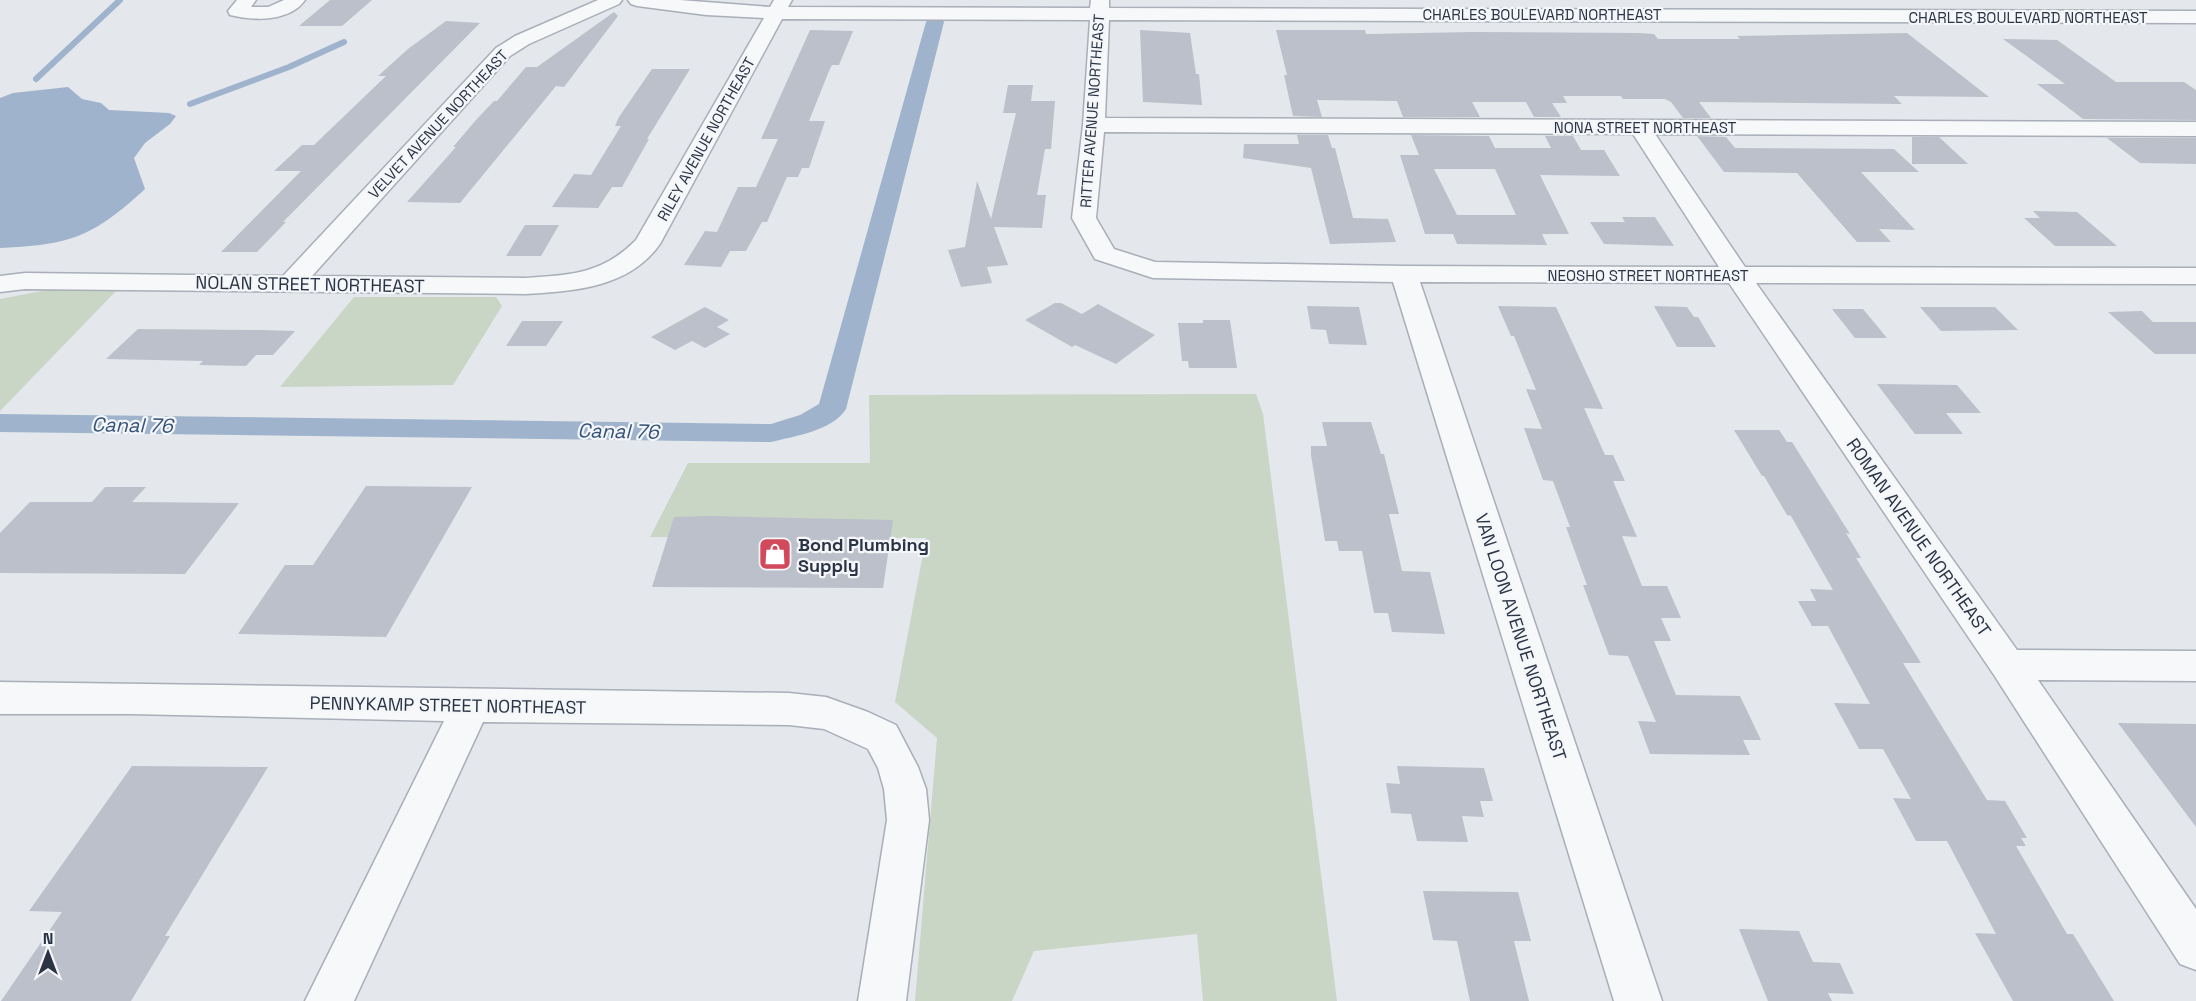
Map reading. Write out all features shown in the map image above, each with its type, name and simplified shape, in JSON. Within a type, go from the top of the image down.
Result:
[{"type":"street","points":[[247,0],[237,12],[256,15],[282,10],[296,0]]},
{"type":"street","name":"VELVET AVENUE NORTHEAST","points":[[290,284],[503,52],[522,40],[613,0]]},
{"type":"street","name":"CHARLES BOULEVARD NORTHEAST","points":[[637,0],[706,9],[1100,6],[2196,17]]},
{"type":"street","name":"RITTER AVENUE NORTHEAST","points":[[1100,6],[1094,125],[1084,218],[1104,254]]},
{"type":"street","name":"RILEY AVENUE NORTHEAST","points":[[618,270],[637,257],[647,244],[780,7]]},
{"type":"street","name":"NONA STREET NORTHEAST","points":[[1094,125],[2196,129]]},
{"type":"street","name":"ROMAN AVENUE NORTHEAST","points":[[1640,127],[1737,275],[2007,665],[2196,948]]},
{"type":"street","name":"NEOSHO STREET NORTHEAST","points":[[1104,254],[1153,270],[1404,274],[2196,276]]},
{"type":"street","name":"NOLAN STREET NORTHEAST","points":[[0,284],[25,281],[525,286],[570,283],[618,270]]},
{"type":"street","name":"VAN LOON AVENUE NORTHEAST","points":[[1404,274],[1638,1001]]},
{"type":"street","points":[[2007,665],[2196,666]]},
{"type":"street","name":"PENNYKAMP STREET NORTHEAST","points":[[0,698],[130,698],[826,712],[882,737],[905,789],[908,820],[882,1001]]},
{"type":"street","points":[[329,1001],[471,706]]},
{"type":"green space","points":[[52,289],[117,290],[0,411],[0,299]]},
{"type":"green space","points":[[354,297],[496,297],[502,306],[453,385],[280,387]]},
{"type":"green space","points":[[1256,394],[1263,414],[1337,1001],[1203,1001],[1197,934],[1034,951],[1012,1001],[915,1001],[937,738],[895,702],[926,538],[650,537],[688,463],[870,463],[869,395]]},
{"type":"water","points":[[68,87],[82,99],[101,103],[109,110],[169,113],[176,116],[170,124],[145,143],[134,158],[145,189],[110,218],[95,228],[63,241],[0,248],[0,98],[13,93]]},
{"type":"building","points":[[330,0],[372,0],[342,26],[299,26]]},
{"type":"building","points":[[614,12],[618,16],[564,87],[556,86],[460,203],[407,202],[456,147],[453,147],[476,120],[494,101],[497,101],[526,67],[537,67]]},
{"type":"building","points":[[446,21],[480,23],[283,222],[286,222],[257,252],[221,252],[301,171],[274,171],[302,145],[314,145],[386,76],[378,76],[408,49]]},
{"type":"building","points":[[810,30],[853,31],[839,65],[832,65],[829,71],[809,121],[825,121],[809,168],[802,168],[798,177],[787,177],[767,222],[762,222],[746,251],[730,251],[721,267],[684,265],[705,231],[717,232],[738,187],[756,187],[778,139],[761,139]]},
{"type":"building","points":[[1140,30],[1190,33],[1196,74],[1199,74],[1202,105],[1143,102]]},
{"type":"building","points":[[1276,30],[1365,30],[1366,34],[1639,33],[1654,34],[1658,39],[1740,39],[1737,36],[1907,33],[1989,97],[1894,96],[1902,104],[1699,102],[1711,118],[1683,118],[1671,102],[1665,99],[1623,99],[1621,96],[1563,96],[1567,103],[1552,103],[1561,117],[1534,117],[1526,102],[1472,102],[1480,117],[1403,117],[1397,101],[1317,100],[1322,117],[1293,116],[1284,75],[1287,75]]},
{"type":"building","points":[[2003,39],[2057,40],[2116,82],[2184,82],[2196,90],[2196,120],[2083,119],[2037,84],[2065,84]]},
{"type":"building","points":[[652,69],[690,69],[647,139],[649,139],[622,187],[612,187],[598,208],[552,207],[574,174],[591,175],[621,126],[615,126],[619,117]]},
{"type":"building","points":[[1008,85],[1033,85],[1031,101],[1055,101],[1051,149],[1045,149],[1037,195],[1046,195],[1042,228],[994,227],[1008,265],[987,267],[992,283],[961,287],[948,250],[965,247],[977,181],[991,219],[1016,113],[1003,113]]},
{"type":"building","points":[[1297,135],[1328,135],[1332,148],[1335,148],[1353,218],[1388,219],[1396,242],[1330,244],[1311,168],[1243,158],[1244,144],[1299,144]]},
{"type":"building","points":[[1411,135],[1489,136],[1495,148],[1551,148],[1545,136],[1573,136],[1581,150],[1604,150],[1620,176],[1540,175],[1569,234],[1542,234],[1547,245],[1457,244],[1453,234],[1425,234],[1400,155],[1419,155]],"holes":[[[1434,169],[1495,169],[1516,215],[1457,215]]]},
{"type":"building","points":[[1697,136],[1726,137],[1735,148],[1894,149],[1919,172],[1861,172],[1915,230],[1879,229],[1891,242],[1857,242],[1797,173],[1724,172]]},
{"type":"building","points":[[1912,137],[1939,137],[1968,164],[1912,164]]},
{"type":"building","points":[[2107,138],[2196,138],[2196,164],[2140,163]]},
{"type":"building","points":[[2033,211],[2077,212],[2117,246],[2055,246],[2024,218],[2040,218]]},
{"type":"building","points":[[1622,217],[1655,217],[1674,246],[1604,244],[1590,222],[1625,222]]},
{"type":"building","points":[[525,225],[559,225],[541,256],[506,256]]},
{"type":"building","points":[[1055,303],[1061,303],[1082,314],[1098,304],[1155,335],[1116,364],[1075,345],[1072,347],[1025,320]]},
{"type":"building","points":[[1307,306],[1359,307],[1367,345],[1329,344],[1326,330],[1311,329]]},
{"type":"building","points":[[1498,306],[1556,307],[1603,409],[1584,408],[1605,455],[1613,455],[1625,481],[1613,481],[1637,537],[1622,536],[1642,586],[1667,586],[1681,618],[1661,618],[1671,641],[1654,641],[1676,695],[1740,696],[1761,740],[1743,740],[1750,755],[1650,754],[1638,721],[1656,722],[1628,656],[1609,655],[1583,585],[1587,585],[1566,527],[1570,527],[1553,481],[1543,480],[1524,428],[1542,429],[1526,389],[1536,390],[1514,336],[1511,336]]},
{"type":"building","points":[[1654,306],[1687,307],[1694,317],[1698,317],[1716,347],[1677,347]]},
{"type":"building","points":[[705,307],[729,320],[717,327],[730,334],[705,348],[692,341],[675,350],[651,337]]},
{"type":"building","points":[[1920,307],[1995,307],[2018,330],[1941,331]]},
{"type":"building","points":[[1832,309],[1863,309],[1887,338],[1855,338]]},
{"type":"building","points":[[2142,311],[2153,322],[2196,322],[2196,354],[2155,354],[2108,312]]},
{"type":"building","points":[[1203,320],[1230,320],[1237,368],[1189,368],[1188,361],[1182,361],[1178,323],[1203,323]]},
{"type":"building","points":[[522,321],[563,321],[546,346],[506,346]]},
{"type":"building","points":[[138,329],[295,331],[273,355],[256,355],[246,366],[199,365],[203,361],[106,359]]},
{"type":"building","points":[[1877,384],[1957,385],[1981,413],[1946,413],[1963,434],[1915,434]]},
{"type":"building","points":[[1322,422],[1371,422],[1381,454],[1384,454],[1399,514],[1389,514],[1402,571],[1430,572],[1445,634],[1392,632],[1388,613],[1374,613],[1362,551],[1339,551],[1337,541],[1325,541],[1311,455],[1311,446],[1327,446]]},
{"type":"building","points":[[1734,430],[1779,430],[1787,442],[1792,442],[1850,534],[1846,533],[1861,558],[1856,558],[1921,663],[1903,663],[1987,800],[2005,801],[2027,838],[2021,838],[2026,846],[2016,846],[2067,934],[2073,934],[2114,1001],[2013,1001],[1975,933],[1996,934],[1947,841],[1916,841],[1893,798],[1911,799],[1883,749],[1859,749],[1834,703],[1870,704],[1828,626],[1812,626],[1798,601],[1816,601],[1810,589],[1833,590],[1791,516],[1787,515]]},
{"type":"building","points":[[366,486],[472,487],[386,637],[238,634],[285,565],[313,565]]},
{"type":"building","points":[[105,487],[146,487],[132,502],[239,503],[185,574],[0,573],[0,533],[30,502],[92,502]]},
{"type":"building","name":"Bond Plumbing Supply","points":[[674,517],[893,520],[883,588],[652,587]]},
{"type":"building","points":[[2118,723],[2196,724],[2196,827]]},
{"type":"building","points":[[132,766],[268,767],[165,936],[170,936],[131,1001],[1,1001],[62,912],[29,911]]},
{"type":"building","points":[[1397,766],[1484,768],[1493,801],[1480,801],[1484,817],[1462,816],[1468,842],[1417,841],[1411,814],[1391,813],[1386,783],[1400,784]]},
{"type":"building","points":[[1423,891],[1518,892],[1531,941],[1514,941],[1529,1001],[1470,1001],[1457,941],[1433,940]]},
{"type":"building","points":[[1739,929],[1799,931],[1813,962],[1840,963],[1854,994],[1828,993],[1832,1001],[1768,1001]]},
{"type":"waterway","points":[[36,79],[120,0]]},
{"type":"waterway","name":"Canal 76","points":[[0,423],[771,433],[810,422],[832,409],[935,22]]},
{"type":"waterway","points":[[190,104],[289,67],[344,42]]},
{"type":"place","name":"Bond Plumbing Supply","points":[[775,554]]}]
